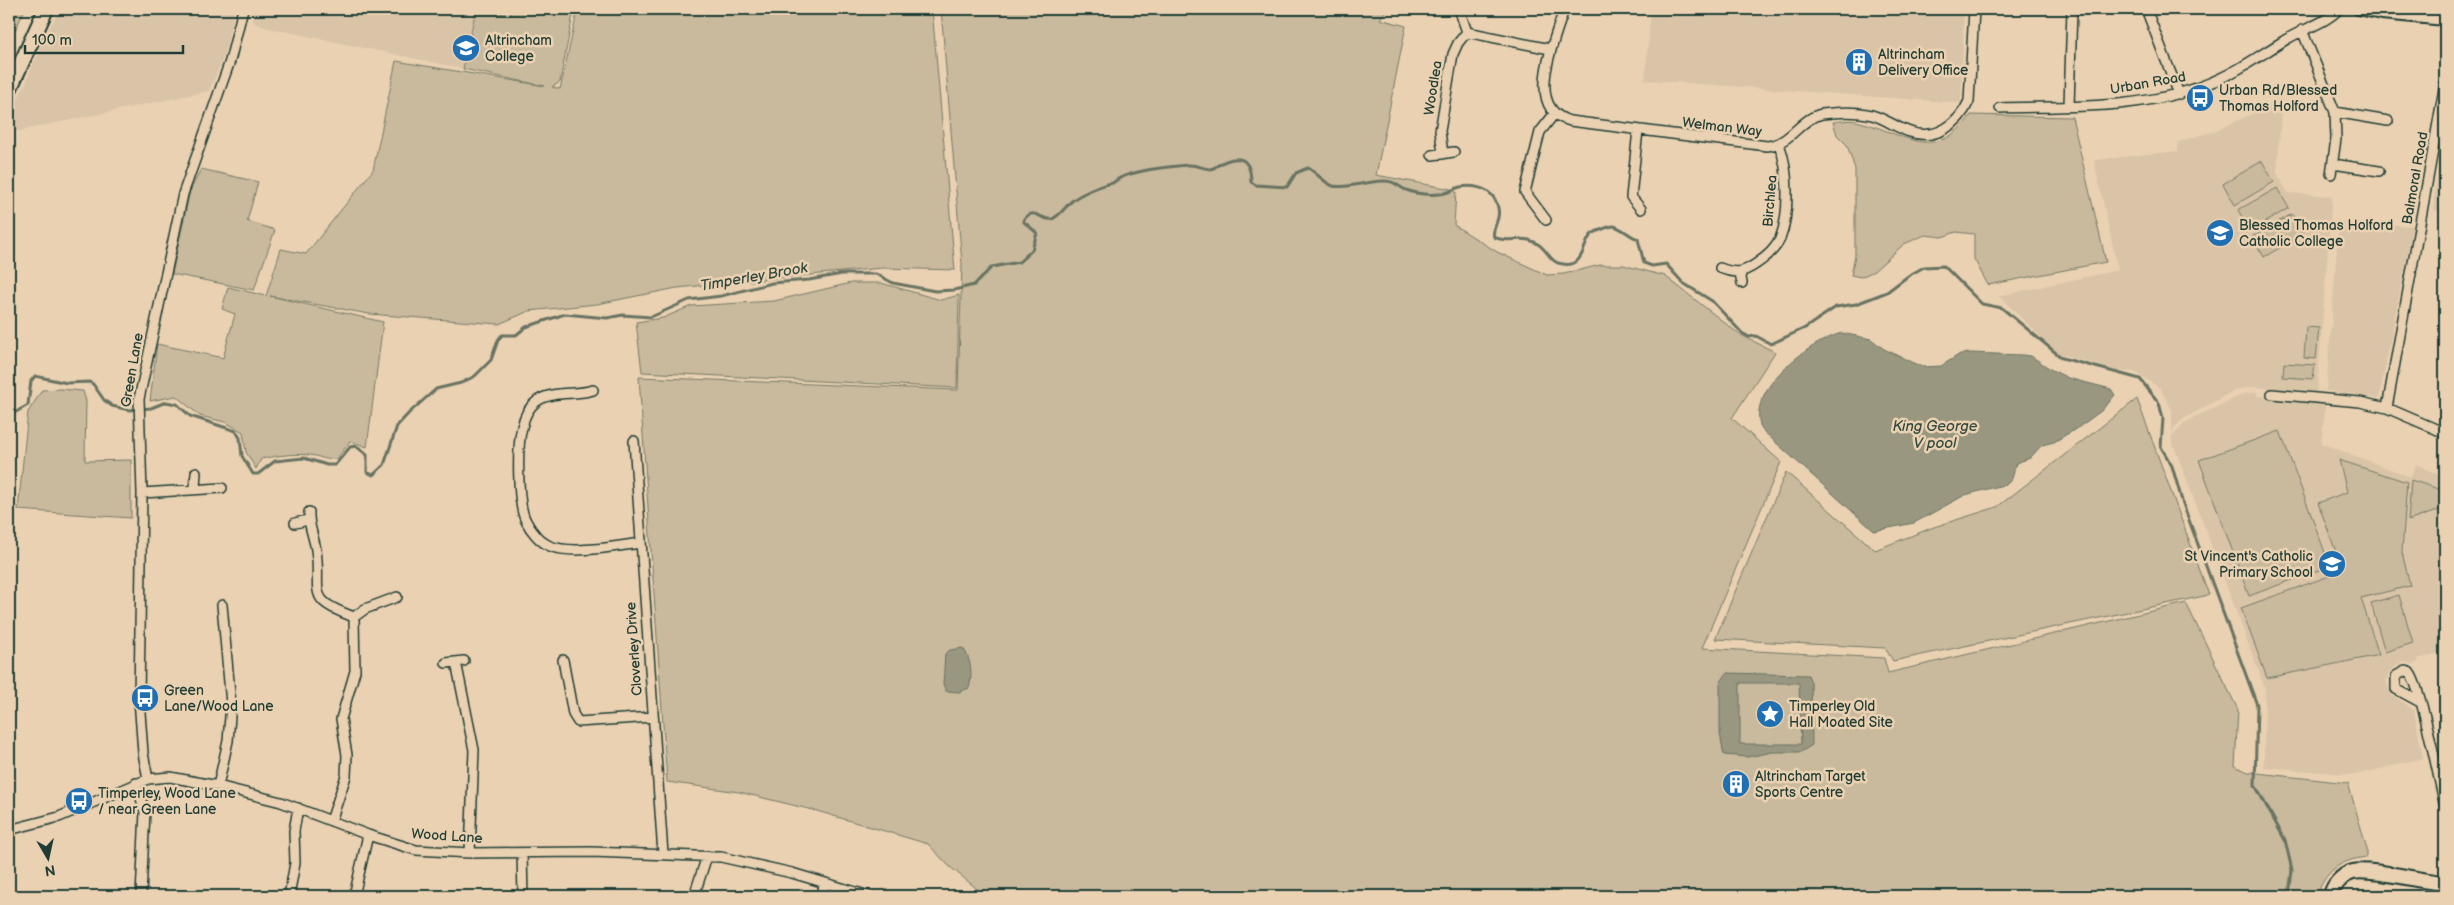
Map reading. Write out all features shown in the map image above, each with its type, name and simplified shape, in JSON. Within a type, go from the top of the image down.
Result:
[{"type":"main road","points":[[9,90],[46,9]]},
{"type":"main road","points":[[2331,896],[2336,884],[2353,872],[2368,872],[2445,883]]},
{"type":"street","name":"Green Lane","points":[[148,779],[143,753],[139,699],[142,494],[138,410],[182,199],[230,60],[242,9]]},
{"type":"street","points":[[1459,9],[1467,32],[1550,49]]},
{"type":"street","points":[[1546,220],[1525,192],[1540,132],[1555,113],[1549,106],[1545,92],[1550,49],[1564,9]]},
{"type":"street","name":"Welman Way","points":[[1555,113],[1570,121],[1768,146],[1779,144],[1810,118],[1835,113],[1870,115],[1910,132],[1931,134],[1951,125],[1964,112],[1969,102],[1974,9]]},
{"type":"street","points":[[2069,106],[2072,9]]},
{"type":"street","points":[[2146,9],[2179,94]]},
{"type":"street","name":"Urban Road","points":[[2000,108],[2123,103],[2179,94],[2228,74],[2302,30],[2332,15],[2339,9]]},
{"type":"street","points":[[2358,9],[2391,16],[2445,20]]},
{"type":"street","points":[[2302,30],[2335,112],[2336,139],[2331,174]]},
{"type":"street","name":"Woodlea","points":[[1443,154],[1440,131],[1453,54],[1458,43],[1467,32]]},
{"type":"street","name":"Balmoral Road","points":[[2387,408],[2445,83]]},
{"type":"street","points":[[2335,112],[2388,121]]},
{"type":"street","points":[[1638,130],[1631,197],[1641,209]]},
{"type":"street","name":"Birchlea","points":[[1740,273],[1763,259],[1774,249],[1780,239],[1784,224],[1786,166],[1779,144]]},
{"type":"street","points":[[1432,155],[1454,152]]},
{"type":"street","points":[[2333,164],[2379,171]]},
{"type":"street","points":[[1720,268],[1740,273],[1742,283]]},
{"type":"street","points":[[593,390],[568,399],[553,395],[539,400],[527,413],[522,425],[520,475],[525,520],[542,541],[556,548],[599,547],[641,543]]},
{"type":"street","points":[[2272,394],[2360,402],[2387,408],[2445,433]]},
{"type":"street","name":"Cloverley Drive","points":[[634,441],[664,854]]},
{"type":"street","points":[[195,489],[196,472]]},
{"type":"street","points":[[142,494],[222,488]]},
{"type":"street","points":[[294,523],[309,516],[316,551],[316,586],[319,598],[328,606],[354,617]]},
{"type":"street","points":[[354,617],[365,609],[397,597]]},
{"type":"street","points":[[218,786],[228,741],[232,704],[222,605]]},
{"type":"street","points":[[331,821],[346,776],[347,756],[341,719],[355,671],[354,617]]},
{"type":"street","points":[[563,660],[573,714],[578,722],[653,717]]},
{"type":"street","points":[[446,663],[460,661],[474,750],[470,853]]},
{"type":"street","points":[[2420,702],[2445,806]]},
{"type":"street","name":"Wood Lane","points":[[9,830],[58,818],[148,779],[170,777],[218,786],[298,808],[368,835],[416,850],[470,853],[707,856],[768,867],[869,896]]},
{"type":"street","points":[[136,783],[145,811],[141,896]]},
{"type":"street","points":[[289,896],[295,862],[294,831],[298,808]]},
{"type":"street","points":[[354,896],[368,835]]},
{"type":"street","points":[[522,853],[522,896]]},
{"type":"street","points":[[694,896],[707,856]]},
{"type":"street","points":[[821,896],[826,883]]},
{"type":"shaded area","points":[[9,9],[25,9],[9,43]]},
{"type":"shaded area","points":[[60,9],[235,9],[224,56],[209,91],[9,133],[9,115],[25,85],[43,40]]},
{"type":"shaded area","name":"Altrincham College","points":[[252,9],[574,9],[560,82],[552,87],[268,28],[254,23]]},
{"type":"shaded area","points":[[476,9],[511,15],[511,9],[574,9],[560,82],[552,87],[560,89],[578,9],[932,9],[955,270],[882,268],[677,288],[597,304],[529,311],[499,324],[369,314],[270,296],[383,322],[367,447],[350,441],[337,459],[303,454],[285,455],[261,459],[256,469],[246,452],[243,432],[225,422],[200,416],[176,396],[150,401],[157,344],[223,358],[235,314],[222,309],[228,287],[266,296],[281,249],[306,254],[373,170],[396,61],[545,86],[463,69]]},
{"type":"shaded area","points":[[941,9],[1387,9],[1380,19],[1406,26],[1376,175],[1451,189],[1456,192],[1454,225],[1497,252],[1547,275],[1564,274],[1600,265],[1623,265],[1665,276],[1739,334],[1775,352],[1732,418],[1781,462],[1702,648],[1884,658],[1888,673],[2186,603],[2238,710],[2235,766],[2248,772],[2348,783],[2367,849],[2367,857],[2349,861],[2335,868],[2324,880],[2316,896],[986,896],[949,866],[928,844],[817,811],[739,792],[667,782],[639,377],[958,390],[962,264]]},
{"type":"shaded area","points":[[1651,9],[1964,9],[1961,103],[1645,80]]},
{"type":"shaded area","name":"Blessed Thomas Holford Catholic College","points":[[2282,100],[2277,173],[2288,193],[2332,196],[2317,392],[2252,387],[2235,390],[2183,419],[2172,431],[2172,410],[2160,388],[2135,372],[2116,371],[2064,355],[2061,357],[1999,296],[2118,270],[2094,160],[2178,151],[2178,142],[2215,131]]},
{"type":"shaded area","points":[[2445,112],[2445,213],[2433,210]]},
{"type":"shaded area","points":[[1971,115],[2072,117],[2106,262],[1988,285],[1974,259],[1974,234],[1956,232],[1942,237],[1925,235],[1904,244],[1874,271],[1861,277],[1851,275],[1855,255],[1855,169],[1847,145],[1837,135],[1833,122],[1857,121],[1905,138],[1932,142],[1945,139],[1958,130]]},
{"type":"shaded area","points":[[2262,161],[2274,182],[2235,205],[2223,184]]},
{"type":"shaded area","points":[[201,169],[258,182],[247,221],[275,230],[254,290],[172,274],[190,191]]},
{"type":"shaded area","points":[[2277,188],[2289,208],[2250,231],[2238,210]]},
{"type":"shaded area","points":[[2292,214],[2304,234],[2264,257],[2252,237]]},
{"type":"shaded area","points":[[2339,222],[2413,226],[2379,398],[2326,391]]},
{"type":"shaded area","points":[[851,283],[881,283],[941,300],[959,295],[957,388],[642,372],[636,322],[663,318],[691,306],[774,301]]},
{"type":"shaded area","points":[[2306,327],[2319,328],[2316,359],[2304,358]]},
{"type":"shaded area","points":[[2284,363],[2315,365],[2313,379],[2283,377]]},
{"type":"shaded area","points":[[42,390],[83,391],[86,401],[85,461],[131,460],[131,518],[18,510],[28,412]]},
{"type":"shaded area","name":"St Vincent's Catholic Primary School","points":[[2257,392],[2257,396],[2326,401],[2321,443],[2411,477],[2416,464],[2445,478],[2445,651],[2418,659],[2419,662],[2412,664],[2403,662],[2390,671],[2386,682],[2392,695],[2414,710],[2423,758],[2356,775],[2264,767],[2265,688],[2171,438],[2184,423],[2197,416],[2244,394]]},
{"type":"shaded area","points":[[2137,399],[2209,595],[1893,661],[1885,648],[1715,639],[1786,472],[1875,550],[1934,527],[1997,507]]},
{"type":"shaded area","points":[[2280,431],[2330,566],[2249,596],[2199,460]]},
{"type":"shaded area","points":[[2339,460],[2407,482],[2402,552],[2410,586],[2361,598],[2379,655],[2267,678],[2241,608],[2343,571],[2318,503],[2347,492]]},
{"type":"shaded area","points":[[2411,480],[2445,491],[2445,508],[2408,521]]},
{"type":"shaded area","points":[[2399,595],[2413,643],[2385,652],[2371,603]]},
{"type":"water","name":"King George V pool","points":[[1842,333],[1871,339],[1884,349],[1923,367],[1941,366],[1960,354],[2031,356],[2068,378],[2111,389],[2115,395],[2101,411],[2079,427],[2054,442],[2042,445],[2030,458],[2016,463],[2012,479],[2007,484],[1965,495],[1914,523],[1874,531],[1762,430],[1759,415],[1762,400],[1771,384],[1783,370],[1813,346]]},
{"type":"water","points":[[963,648],[968,657],[970,667],[971,678],[969,688],[959,692],[946,691],[943,684],[945,654],[950,650]]},
{"type":"water","points":[[1727,673],[1808,675],[1811,682],[1812,745],[1801,752],[1773,752],[1748,757],[1724,755],[1720,734],[1720,683]],"holes":[[[1740,683],[1799,683],[1801,744],[1740,744]]]},
{"type":"waterway","name":"Timperley Brook","points":[[9,416],[28,405],[31,381],[35,376],[67,383],[89,382],[93,384],[104,400],[112,406],[129,410],[151,408],[166,402],[177,404],[190,416],[236,431],[240,438],[242,456],[253,474],[258,474],[275,461],[304,458],[327,465],[335,465],[350,447],[356,446],[367,455],[367,472],[373,475],[384,465],[397,426],[436,389],[461,383],[475,376],[491,360],[498,340],[502,335],[516,335],[526,327],[565,314],[607,318],[623,315],[651,317],[689,300],[721,296],[772,283],[809,280],[842,274],[876,274],[893,283],[935,291],[954,290],[974,285],[992,267],[1019,262],[1032,250],[1037,233],[1024,222],[1028,215],[1035,214],[1052,219],[1080,196],[1098,187],[1113,183],[1127,175],[1160,168],[1188,165],[1211,169],[1233,159],[1246,162],[1250,171],[1251,182],[1256,185],[1287,187],[1296,173],[1308,168],[1326,182],[1337,187],[1387,181],[1420,194],[1445,193],[1460,187],[1469,186],[1483,189],[1491,194],[1497,205],[1498,216],[1493,233],[1494,237],[1502,240],[1525,239],[1535,242],[1558,263],[1574,263],[1578,260],[1592,234],[1599,230],[1617,227],[1638,239],[1644,263],[1652,266],[1666,264],[1683,283],[1712,301],[1742,333],[1749,337],[1756,336],[1771,344],[1805,328],[1836,307],[1856,304],[1887,292],[1908,276],[1924,267],[1944,266],[1982,304],[2002,308],[2062,358],[2140,379],[2159,403],[2163,418],[2161,447],[2172,466],[2182,501],[2257,705],[2255,785],[2285,840],[2292,870],[2289,896]]},
{"type":"place","name":"Altrincham College","points":[[466,48]]},
{"type":"place","name":"Altrincham Delivery Office","points":[[1859,62]]},
{"type":"place","name":"Urban Rd/Blessed Thomas Holford","points":[[2200,98]]},
{"type":"place","name":"Blessed Thomas Holford Catholic College","points":[[2220,233]]},
{"type":"place","name":"St Vincent's Catholic Primary School","points":[[2332,564]]},
{"type":"place","name":"Green Lane/Wood Lane","points":[[145,698]]},
{"type":"place","name":"Timperley Old Hall Moated Site","points":[[1770,714]]},
{"type":"place","name":"Altrincham Target Sports Centre","points":[[1736,784]]},
{"type":"place","name":"Timperley, Wood Lane / near Green Lane","points":[[79,801]]}]
